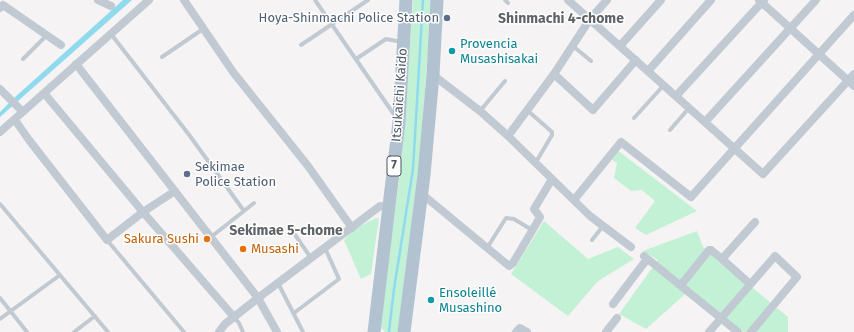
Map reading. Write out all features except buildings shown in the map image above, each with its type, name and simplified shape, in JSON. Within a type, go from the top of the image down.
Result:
[{"type":"main road","name":"Itsukaichi Kaido","points":[[375,330],[399,122],[406,0]]},
{"type":"main road","points":[[404,332],[422,194],[433,75],[437,0]]},
{"type":"street","points":[[98,0],[111,6]]},
{"type":"street","points":[[0,132],[149,0]]},
{"type":"street","points":[[184,0],[233,72],[308,166],[352,228]]},
{"type":"street","points":[[568,0],[763,174],[851,83],[854,74]]},
{"type":"street","points":[[508,136],[554,74],[590,19],[607,0]]},
{"type":"street","points":[[620,46],[661,0]]},
{"type":"street","points":[[648,71],[711,0]]},
{"type":"street","points":[[705,122],[816,0]]},
{"type":"street","points":[[676,96],[762,1],[851,83]]},
{"type":"street","points":[[0,8],[3,5],[61,45]]},
{"type":"street","points":[[574,200],[621,142],[691,197],[854,16]]},
{"type":"street","points":[[554,74],[593,110],[636,60]]},
{"type":"street","points":[[76,64],[258,298],[277,332]]},
{"type":"street","points":[[433,75],[480,111],[536,162],[574,200],[603,226],[631,247]]},
{"type":"street","points":[[0,88],[23,112]]},
{"type":"street","points":[[44,93],[143,212],[234,317]]},
{"type":"street","points":[[15,120],[107,240],[143,212],[175,190]]},
{"type":"street","points":[[422,194],[508,265],[511,265],[540,216],[534,209],[552,179]]},
{"type":"street","points":[[219,332],[234,317],[258,298],[380,206],[390,207]]},
{"type":"street","points":[[722,259],[756,222]]},
{"type":"street","points":[[681,285],[709,250],[712,250],[750,284]]},
{"type":"street","points":[[710,332],[775,256],[797,277],[751,332]]},
{"type":"street","points":[[613,304],[645,257],[738,332]]},
{"type":"street","points":[[606,332],[617,318]]},
{"type":"street","points":[[516,332],[520,328],[527,332]]},
{"type":"lane","points":[[315,0],[399,122]]},
{"type":"lane","points":[[301,45],[368,0]]},
{"type":"lane","points":[[162,57],[204,28]]},
{"type":"lane","points":[[110,34],[190,136],[244,211]]},
{"type":"lane","points":[[23,59],[47,35]]},
{"type":"lane","points":[[356,59],[386,39],[403,42]]},
{"type":"lane","points":[[572,45],[591,61]]},
{"type":"lane","points":[[480,111],[505,81]]},
{"type":"lane","points":[[634,118],[664,85]]},
{"type":"lane","points":[[670,130],[689,108]]},
{"type":"lane","points":[[527,110],[552,132],[552,135],[536,162]]},
{"type":"lane","points":[[210,237],[254,203]]},
{"type":"lane","points":[[0,204],[108,332]]},
{"type":"lane","points":[[487,248],[506,218],[514,219],[532,230]]},
{"type":"lane","points":[[592,240],[603,226]]},
{"type":"lane","points":[[291,229],[311,258]]},
{"type":"lane","points":[[107,240],[184,332]]},
{"type":"lane","points":[[294,313],[339,279],[325,248]]},
{"type":"lane","points":[[0,319],[60,275]]},
{"type":"lane","points":[[278,284],[303,332]]},
{"type":"lane","points":[[0,298],[27,332]]},
{"type":"lane","points":[[74,332],[95,316]]},
{"type":"lane","points":[[234,317],[239,323],[243,332]]},
{"type":"green space","points":[[413,0],[432,0],[419,168],[398,332],[385,332],[380,326],[398,188],[405,119]]},
{"type":"green space","points":[[617,150],[697,211],[646,235],[635,228],[655,201],[642,190],[631,191],[614,178],[617,163],[609,158]]},
{"type":"green space","points":[[376,218],[379,218],[371,274],[361,279],[344,240],[354,229]]},
{"type":"green space","points":[[544,221],[588,259],[618,247],[634,259],[598,281],[568,316],[511,274]]},
{"type":"green space","points":[[697,231],[703,247],[788,317],[788,332],[744,332],[691,289],[646,329],[619,314],[658,260],[643,251]]},
{"type":"water","points":[[123,0],[132,0],[0,117],[0,112],[14,98]]},
{"type":"waterway","points":[[389,331],[394,289],[413,169],[423,0]]},
{"type":"place","name":"Hoya-Shinmachi Police Station","points":[[447,18]]},
{"type":"place","name":"Provencia Musashisakai","points":[[452,51]]},
{"type":"place","name":"Sekimae Police Station","points":[[187,174]]},
{"type":"place","name":"Sakura Sushi","points":[[207,239]]},
{"type":"place","name":"Musashi","points":[[243,249]]},
{"type":"place","name":"Ensoleillé Musashino","points":[[431,300]]},
{"type":"district","name":"Shinmachi 4-chome","points":[[561,19]]},
{"type":"district","name":"Sekimae 5-chome","points":[[286,231]]}]
